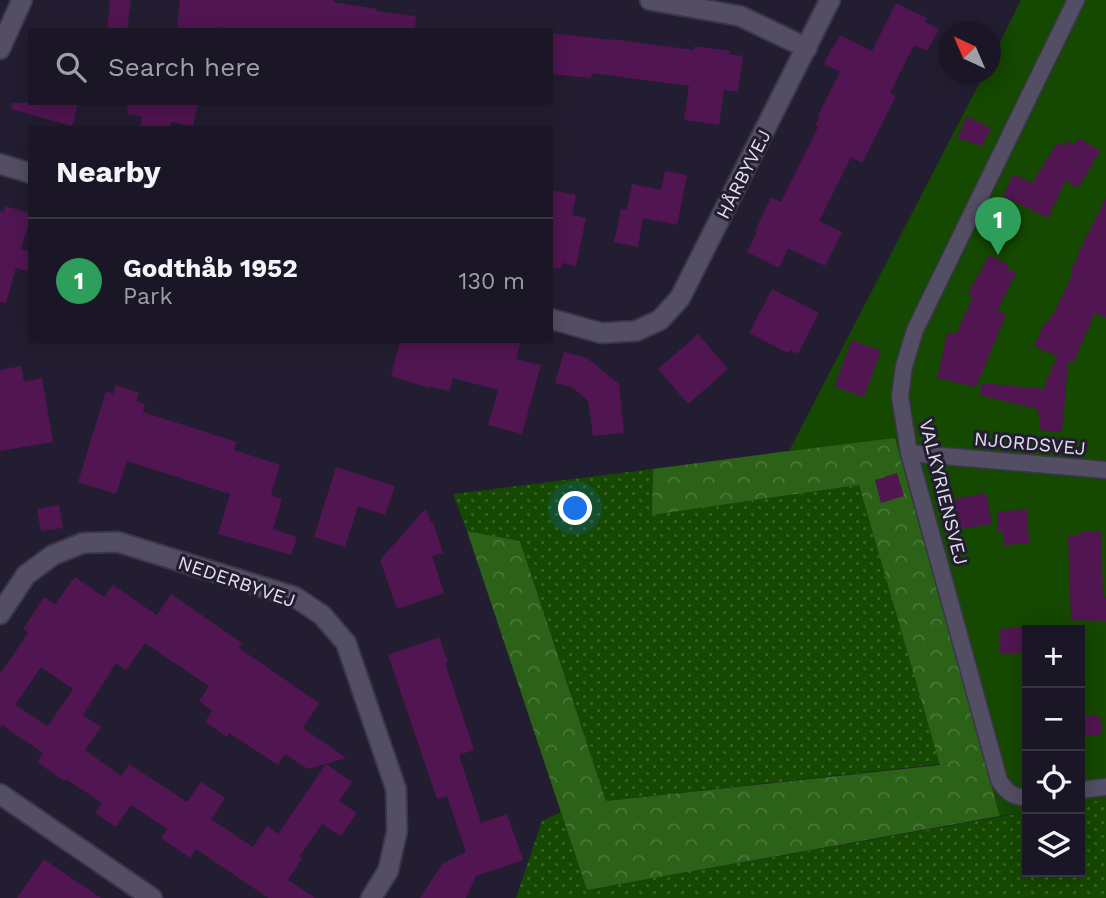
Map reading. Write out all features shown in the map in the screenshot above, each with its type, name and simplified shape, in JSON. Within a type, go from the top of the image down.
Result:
[{"type":"street","points":[[0,48],[22,0]]},
{"type":"street","points":[[650,0],[740,16],[807,48]]},
{"type":"street","name":"HÅRBYVEJ","points":[[553,320],[601,333],[636,331],[660,320],[680,298],[830,0]]},
{"type":"street","points":[[0,164],[28,172]]},
{"type":"street","name":"NEDERBYVEJ","points":[[0,614],[26,575],[52,555],[83,543],[118,542],[295,597],[321,615],[346,643],[396,789],[397,831],[388,871],[371,898]]},
{"type":"street","points":[[0,794],[152,898]]},
{"type":"lane","name":"VALKYRIENSVEJ","points":[[1022,797],[1011,794],[999,780],[909,453],[900,396],[904,366],[915,330],[1076,0]]},
{"type":"lane","name":"NJORDSVEJ","points":[[909,453],[1106,470]]},
{"type":"lane","points":[[1085,789],[1106,787]]},
{"type":"green space","points":[[1021,0],[1106,0],[1106,799],[1085,802],[1085,625],[1022,625],[1022,813],[1000,816],[895,438],[789,451],[979,84],[1001,84],[1001,40]]},
{"type":"green space","points":[[895,437],[1000,816],[587,890],[467,531],[520,541],[606,801],[940,765],[859,485],[652,515],[653,469]]},
{"type":"green space","points":[[653,469],[653,515],[859,485],[940,764],[606,801],[520,541],[467,531],[453,494]]},
{"type":"green space","points":[[1106,799],[1106,898],[516,898],[542,821],[561,812],[587,890],[1022,813],[1022,877],[1085,877],[1085,802]]},
{"type":"building","points":[[110,0],[131,0],[127,28],[107,28]]},
{"type":"building","points":[[180,0],[334,0],[333,2],[377,9],[376,11],[416,16],[415,28],[177,28]]},
{"type":"building","points":[[896,3],[927,18],[925,22],[938,28],[927,51],[914,45],[890,93],[896,96],[862,163],[851,157],[819,221],[842,232],[825,266],[788,248],[779,268],[747,252],[771,197],[781,202],[818,127],[815,126],[820,116],[818,115],[840,72],[824,64],[832,47],[840,35],[872,51]]},
{"type":"building","points":[[553,33],[694,50],[695,46],[730,51],[729,54],[743,56],[738,92],[724,90],[719,125],[684,120],[689,86],[592,73],[591,78],[553,74]]},
{"type":"building","points":[[12,103],[77,105],[72,126],[11,109]]},
{"type":"building","points":[[128,105],[198,105],[193,126],[171,122],[170,126],[140,126],[142,116],[127,114]]},
{"type":"building","points":[[967,116],[991,128],[982,146],[957,138]]},
{"type":"building","points":[[1079,138],[1100,151],[1078,188],[1066,180],[1048,218],[1003,196],[1013,174],[1032,183],[1057,143],[1063,146],[1067,140],[1074,145]]},
{"type":"building","points":[[665,171],[687,175],[677,225],[643,218],[638,247],[614,242],[621,209],[627,210],[632,184],[661,190]]},
{"type":"building","points":[[553,190],[576,195],[572,215],[586,218],[576,266],[562,263],[561,269],[553,268]]},
{"type":"building","points":[[1106,198],[1106,318],[1095,313],[1073,363],[1068,361],[1062,432],[1039,430],[1038,409],[980,395],[982,383],[1043,389],[1057,356],[1034,346],[1073,273],[1070,272],[1078,253]]},
{"type":"building","points":[[5,206],[28,212],[28,226],[21,249],[28,251],[28,271],[16,268],[6,303],[0,302],[0,211],[4,212]]},
{"type":"building","points":[[989,255],[1008,264],[1006,268],[1016,273],[997,311],[1006,315],[976,387],[937,378],[947,333],[956,334],[973,296],[968,293]]},
{"type":"building","points":[[772,289],[819,313],[798,354],[790,350],[788,353],[749,333]]},
{"type":"building","points":[[698,334],[728,369],[688,404],[658,369]]},
{"type":"building","points":[[852,340],[881,351],[864,397],[834,386]]},
{"type":"building","points":[[399,343],[520,343],[516,359],[541,365],[522,434],[488,425],[498,390],[453,378],[449,391],[429,388],[391,376]]},
{"type":"building","points":[[564,352],[587,358],[619,384],[624,433],[593,436],[588,401],[572,387],[555,383]]},
{"type":"building","points":[[21,366],[24,382],[42,378],[53,442],[0,451],[0,370]]},
{"type":"building","points":[[116,385],[139,393],[136,401],[145,404],[143,412],[237,442],[234,450],[280,465],[271,495],[282,499],[273,529],[297,537],[291,555],[218,534],[230,494],[127,461],[116,494],[78,482],[106,391],[113,394]]},
{"type":"building","points":[[336,467],[395,486],[385,515],[358,506],[345,547],[314,537]]},
{"type":"building","points":[[897,473],[904,496],[881,503],[875,480]]},
{"type":"building","points":[[986,493],[992,524],[959,529],[954,499]]},
{"type":"building","points":[[59,505],[63,528],[41,531],[37,509]]},
{"type":"building","points":[[426,508],[443,553],[432,556],[444,593],[397,609],[380,560]]},
{"type":"building","points":[[1027,510],[1029,543],[1004,545],[1004,531],[998,531],[997,511]]},
{"type":"building","points":[[1080,531],[1101,531],[1106,621],[1071,620],[1068,536],[1081,535]]},
{"type":"building","points":[[75,577],[104,597],[113,585],[157,615],[171,594],[242,643],[239,648],[319,703],[303,728],[346,758],[308,769],[285,754],[278,765],[229,733],[227,737],[205,722],[212,711],[199,701],[209,686],[145,643],[126,670],[116,663],[83,715],[101,727],[85,750],[121,776],[129,764],[187,802],[201,782],[225,798],[211,819],[253,847],[267,826],[278,834],[326,764],[352,782],[339,801],[357,813],[341,836],[322,824],[299,857],[302,858],[288,880],[315,898],[268,898],[196,849],[190,858],[161,838],[167,829],[131,805],[116,827],[95,813],[102,803],[37,762],[43,753],[2,725],[0,728],[0,674],[28,633],[23,629],[44,597],[55,604]],"holes":[[[41,667],[73,689],[48,726],[15,705]]]},
{"type":"building","points":[[1022,627],[1022,652],[1000,654],[999,629]]},
{"type":"building","points":[[439,637],[474,750],[459,755],[481,823],[507,814],[523,860],[476,876],[466,898],[420,898],[442,864],[466,852],[447,796],[437,799],[388,655]]},
{"type":"building","points":[[1100,715],[1102,734],[1085,736],[1085,716]]},
{"type":"building","points":[[44,859],[58,869],[101,898],[17,898]]},
{"type":"place","name":"Godthåb 1952","points":[[998,255]]}]
